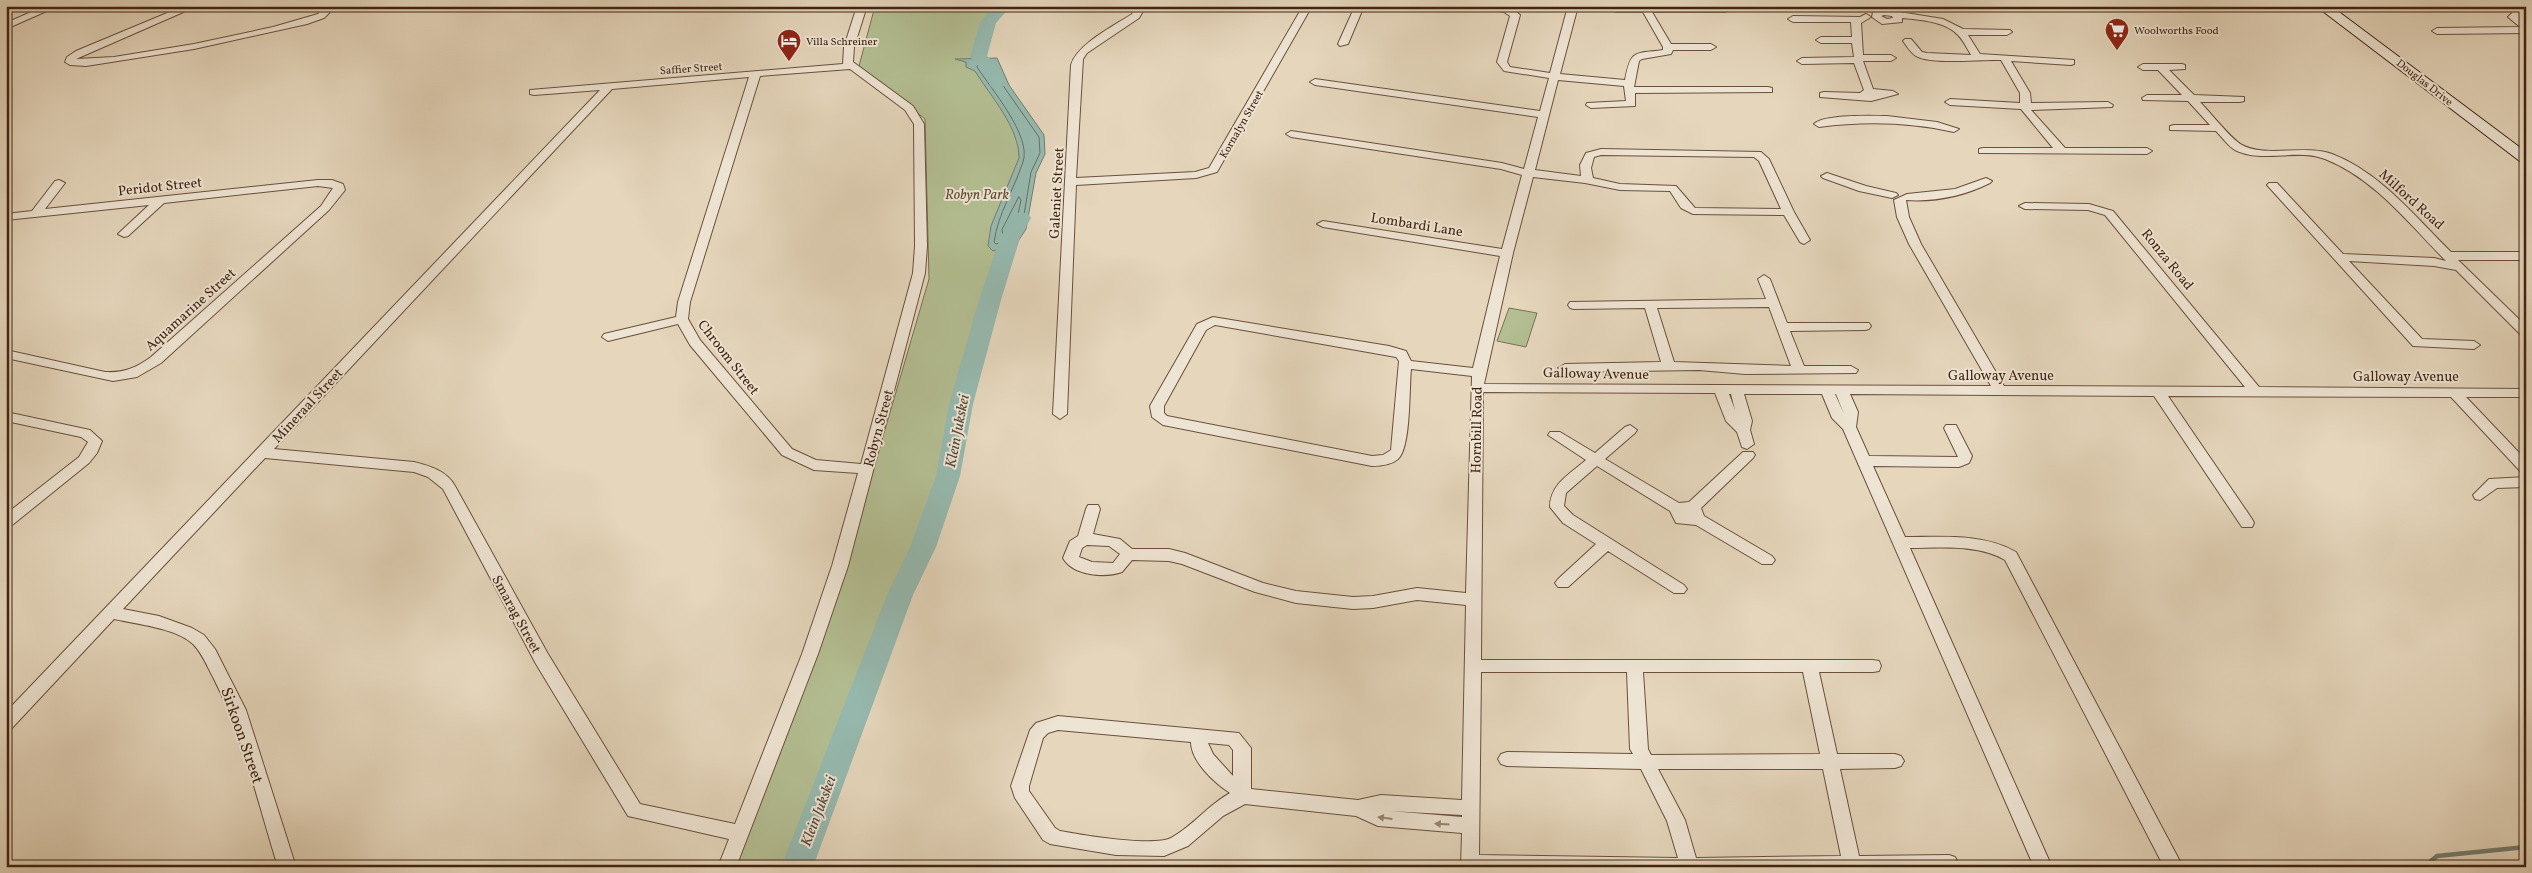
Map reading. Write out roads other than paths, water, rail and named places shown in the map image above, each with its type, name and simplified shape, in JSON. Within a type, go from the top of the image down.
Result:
[{"type":"street","points":[[6,26],[54,6]]},
{"type":"street","points":[[193,6],[79,53],[70,59],[74,63],[93,62],[173,50],[318,18],[325,12],[322,6]]},
{"type":"street","points":[[850,66],[847,60],[848,47],[862,6]]},
{"type":"street","name":"Galeniet Street","points":[[1060,414],[1078,58],[1136,16],[1142,6]]},
{"type":"street","name":"Kornalyn Street","points":[[1072,182],[1196,175],[1213,170],[1308,6]]},
{"type":"street","points":[[1343,44],[1360,6]]},
{"type":"street","points":[[1478,6],[1506,10],[1516,15],[1502,62],[1505,67],[1515,72],[1608,81],[1629,86],[1768,90]]},
{"type":"street","name":"Hornbill Road","points":[[1470,865],[1478,373],[1507,253],[1573,6]]},
{"type":"street","name":"Douglas Drive","points":[[2322,6],[2526,157]]},
{"type":"street","name":"Douglas Drive","points":[[2340,6],[2526,157]]},
{"type":"street","points":[[1616,9],[1726,10]]},
{"type":"street","points":[[1591,105],[1631,104],[1629,86],[1635,58],[1668,52],[1668,47],[1646,9]]},
{"type":"street","points":[[2526,12],[2516,14],[2513,17],[2526,28]]},
{"type":"street","points":[[1793,19],[1857,24],[1881,14],[1931,20],[1953,27],[1960,32],[1976,56]]},
{"type":"street","points":[[1857,24],[1855,40],[1858,59],[1870,94],[1874,118]]},
{"type":"street","points":[[2436,31],[2526,28]]},
{"type":"street","points":[[1960,32],[2007,32]]},
{"type":"street","points":[[1821,40],[1855,40]]},
{"type":"street","points":[[1908,41],[1922,56],[1967,58],[1976,56],[2072,62]]},
{"type":"street","points":[[1668,47],[1711,47]]},
{"type":"street","points":[[1802,61],[1891,58]]},
{"type":"street","points":[[2005,58],[2025,92],[2025,106],[2029,114],[2061,150]]},
{"type":"street","name":"Saffier Street","points":[[534,92],[850,66]]},
{"type":"street","name":"Robyn Street","points":[[728,867],[810,654],[840,566],[919,273],[921,246],[920,126],[909,108],[850,66]]},
{"type":"street","name":"Milford Road","points":[[2161,67],[2238,147],[2253,152],[2318,154],[2349,167],[2384,191],[2526,333]]},
{"type":"street","points":[[2142,68],[2182,67]]},
{"type":"street","name":"Chroom Street","points":[[756,75],[684,302],[682,319],[695,342],[788,452],[814,464],[867,469]]},
{"type":"street","points":[[1315,82],[1545,115]]},
{"type":"street","name":"Mineraal Street","points":[[6,723],[608,87]]},
{"type":"street","points":[[1824,95],[1893,94]]},
{"type":"street","points":[[2147,98],[2240,98]]},
{"type":"street","points":[[1950,102],[2025,106],[2108,105]]},
{"type":"street","points":[[1819,124],[1874,118],[1917,121],[1954,129]]},
{"type":"street","points":[[2174,128],[2219,128]]},
{"type":"street","points":[[1291,134],[1586,177],[1613,186],[1672,188],[1677,190],[1683,204],[1694,211],[1788,212]]},
{"type":"street","points":[[1983,151],[2147,151]]},
{"type":"street","points":[[1586,177],[1588,157],[1602,152],[1754,153],[1764,159],[1788,212],[1804,240]]},
{"type":"street","points":[[1827,176],[1863,189],[1900,197],[1948,195],[1967,190],[1986,180]]},
{"type":"street","points":[[36,214],[59,183]]},
{"type":"street","name":"Peridot Street","points":[[6,216],[318,183]]},
{"type":"street","name":"Aquamarine Street","points":[[6,354],[105,376],[127,377],[142,371],[260,267],[338,193],[339,186],[337,184],[318,183]]},
{"type":"street","points":[[2273,185],[2418,343],[2474,345]]},
{"type":"street","points":[[1900,197],[1904,217],[1915,244],[2001,392]]},
{"type":"street","points":[[124,234],[160,201]]},
{"type":"street","name":"Ronza Road","points":[[2025,206],[2089,207],[2109,213],[2256,392]]},
{"type":"street","name":"Lombardi Lane","points":[[1323,224],[1507,253]]},
{"type":"street","points":[[2450,256],[2526,256]]},
{"type":"street","points":[[2338,257],[2428,262],[2462,268]]},
{"type":"street","points":[[1764,279],[1799,370]]},
{"type":"street","points":[[1574,305],[1773,303]]},
{"type":"street","points":[[1650,304],[1670,367]]},
{"type":"street","points":[[608,337],[682,319]]},
{"type":"street","points":[[1213,321],[1389,350],[1401,354],[1405,364],[1398,448],[1393,456],[1381,461],[1191,427],[1163,420],[1157,414],[1158,406],[1200,327],[1213,321]]},
{"type":"street","points":[[1782,327],[1866,326]]},
{"type":"street","points":[[1405,364],[1478,373]]},
{"type":"street","points":[[1699,366],[1733,421],[1744,430]]},
{"type":"street","points":[[1565,368],[1699,366],[1851,370]]},
{"type":"street","name":"Galloway Avenue","points":[[1477,388],[1842,392],[2526,393]]},
{"type":"street","points":[[1689,512],[1748,450],[1744,430],[1745,421],[1737,391]]},
{"type":"street","points":[[1827,391],[1839,418],[1850,427]]},
{"type":"street","points":[[2158,391],[2247,523]]},
{"type":"street","points":[[1842,392],[1851,412],[1850,427],[1864,461],[2042,867]]},
{"type":"street","points":[[2455,393],[2526,469]]},
{"type":"street","points":[[6,416],[85,433],[95,441],[84,460],[6,522]]},
{"type":"street","points":[[1864,461],[1960,462],[1964,460],[1951,428]]},
{"type":"street","points":[[1630,430],[1560,490],[1556,504],[1559,511],[1568,519],[1680,589]]},
{"type":"street","points":[[1555,436],[1689,512],[1767,560]]},
{"type":"street","name":"Smarag Street","points":[[263,453],[414,467],[434,473],[448,486],[542,659],[634,811],[740,833]]},
{"type":"street","points":[[2480,495],[2494,483],[2526,482]]},
{"type":"street","points":[[1093,509],[1084,538],[1076,545],[1070,558],[1079,565],[1117,568],[1128,554]]},
{"type":"street","points":[[1084,538],[1118,543],[1125,546],[1128,554]]},
{"type":"street","points":[[1899,542],[1990,546],[2005,550],[2011,556],[2174,867]]},
{"type":"street","points":[[1563,583],[1607,543]]},
{"type":"street","points":[[1128,554],[1169,555],[1185,558],[1260,588],[1296,596],[1353,603],[1373,602],[1418,594],[1473,600]]},
{"type":"street","name":"Sirkoon Street","points":[[112,612],[159,622],[186,632],[198,639],[210,654],[238,710],[287,867]]},
{"type":"street","points":[[1472,666],[1873,666]]},
{"type":"street","points":[[1635,666],[1637,736],[1644,762],[1676,820],[1689,866]]},
{"type":"street","points":[[1810,667],[1852,864]]},
{"type":"street","points":[[1050,724],[1232,738],[1241,746],[1242,794],[1178,844],[1160,850],[1056,838],[1049,834],[1021,793],[1020,786],[1036,735],[1050,724]]},
{"type":"street","points":[[1201,736],[1200,747],[1207,758],[1229,784],[1242,794],[1358,808],[1378,818],[1470,817]]},
{"type":"street","points":[[1507,759],[1644,762],[1895,761]]},
{"type":"street","points":[[1470,865],[1689,866],[1949,863]]},
{"type":"water","points":[[997,58],[1009,85],[1044,135],[1045,154],[1036,173],[1026,229],[1017,243],[993,251],[988,246],[991,226],[1019,158],[1018,146],[1003,113],[975,71],[966,67],[966,62],[955,59]]},
{"type":"waterway","name":"Klein Jukskei","points":[[997,83],[991,69],[978,57],[988,22],[1003,6]]},
{"type":"waterway","name":"Klein Jukskei","points":[[797,867],[900,595],[923,547],[948,476],[961,404],[990,300],[1010,238],[1021,218]]},
{"type":"waterway","points":[[2424,867],[2437,856],[2526,847]]},
{"type":"place","name":"Woolworths Food","points":[[2117,51]]},
{"type":"place","name":"Villa Schreiner","points":[[789,62]]},
{"type":"park label","name":"Robyn Park","points":[[977,194]]}]
